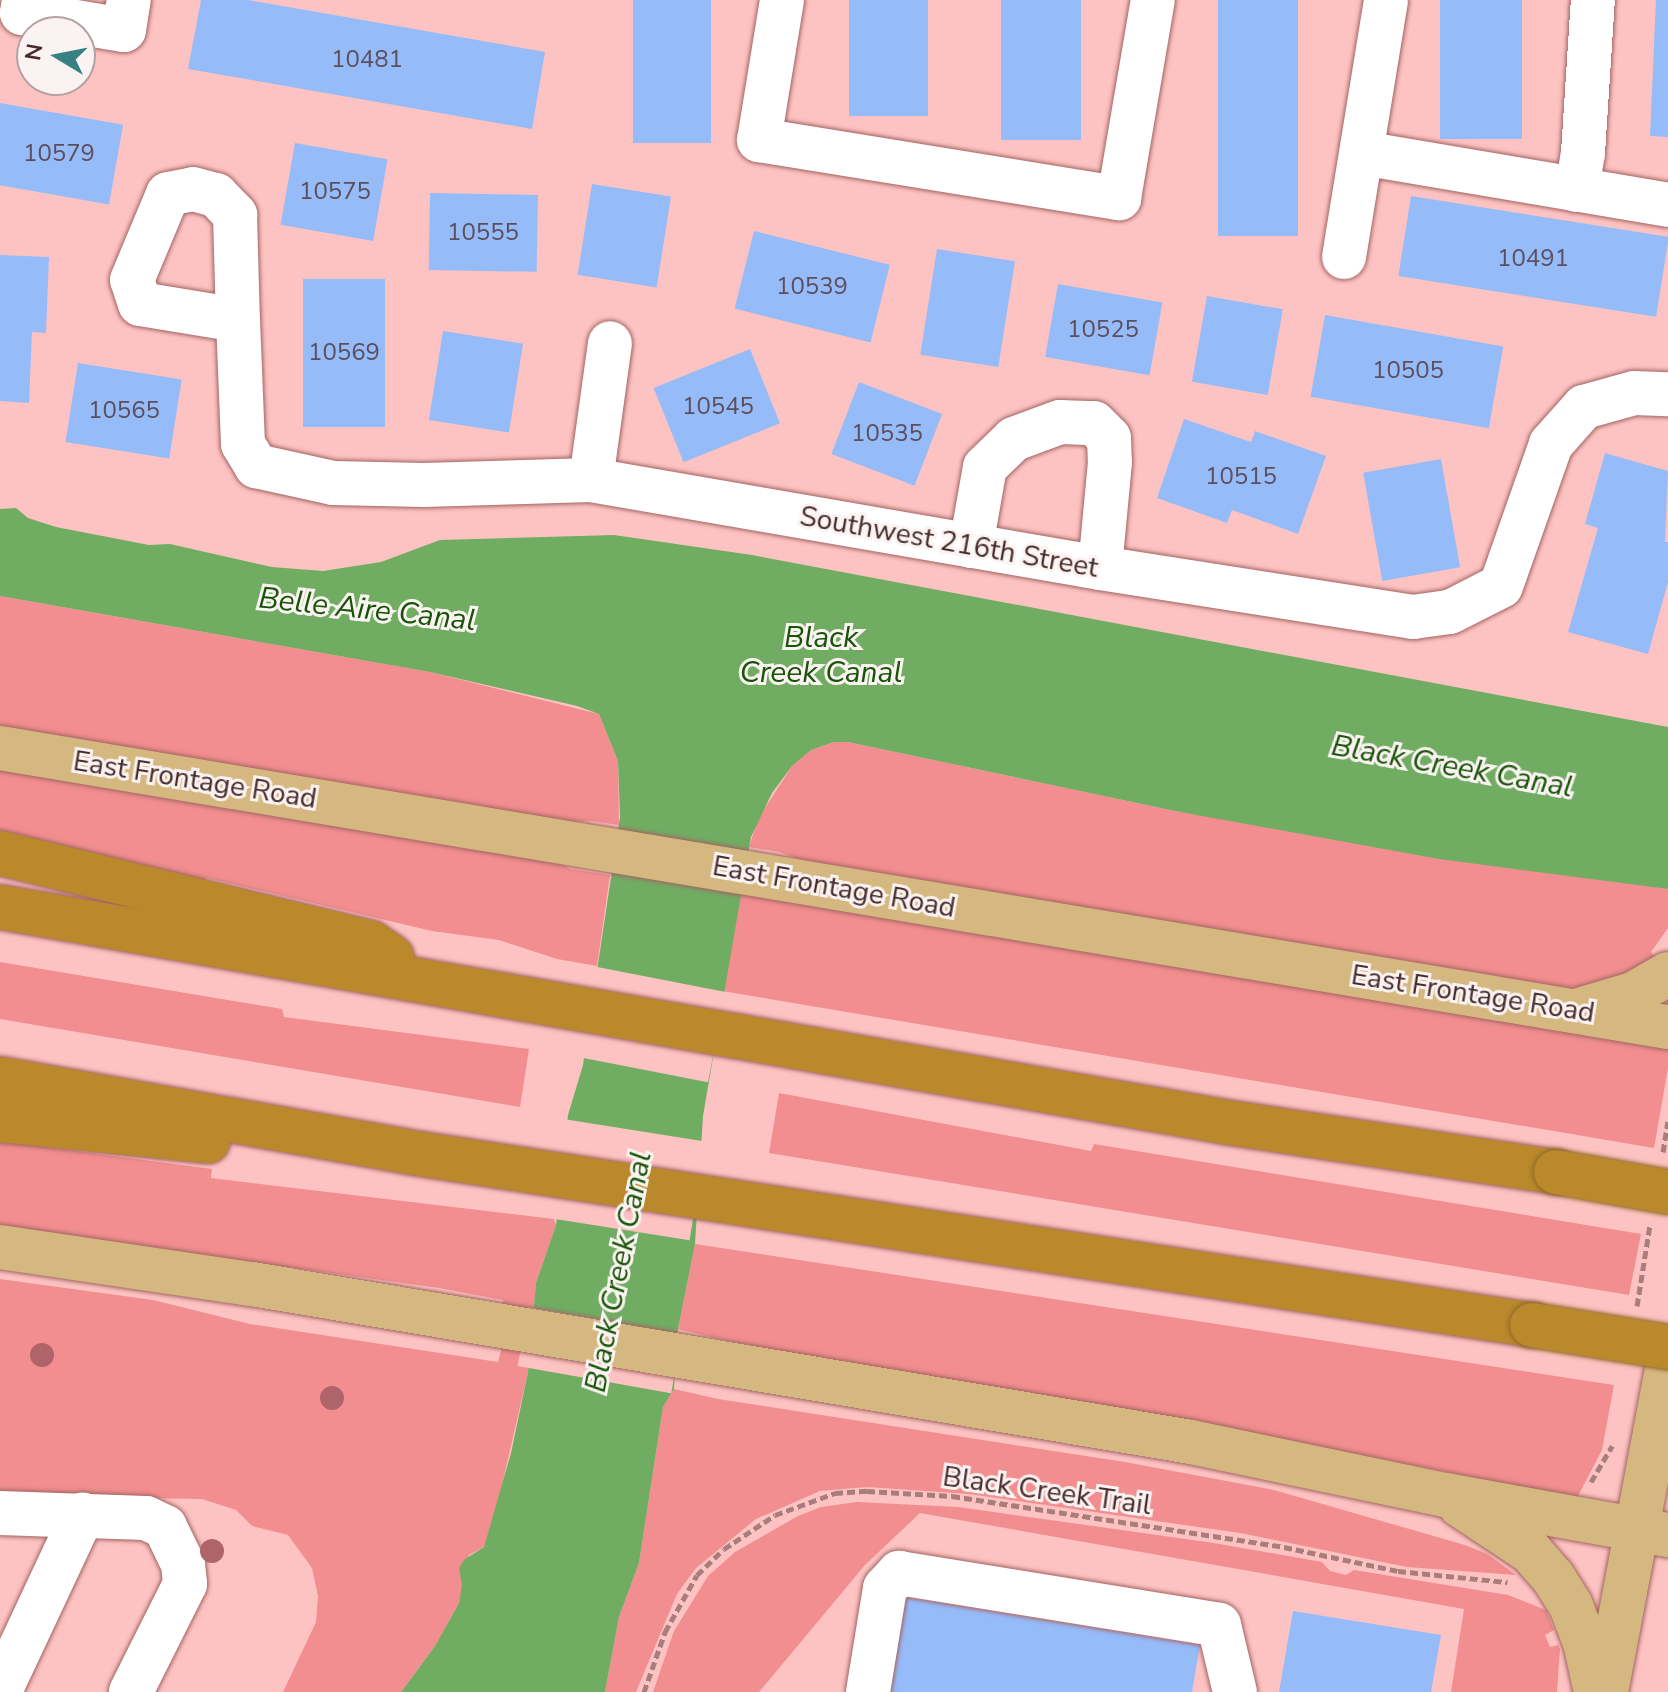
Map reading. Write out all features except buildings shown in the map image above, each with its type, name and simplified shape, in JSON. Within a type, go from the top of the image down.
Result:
[{"type":"highway","points":[[0,853],[371,943],[427,982]]},
{"type":"highway","points":[[0,907],[1225,1122],[1668,1192]]},
{"type":"highway","points":[[0,1079],[408,1152],[1668,1347]]},
{"type":"highway","points":[[0,1120],[194,1141],[408,1152]]},
{"type":"main road","name":"East Frontage Road","points":[[0,748],[1668,1027]]},
{"type":"main road","points":[[1572,1011],[1625,997],[1668,974]]},
{"type":"main road","points":[[0,1247],[252,1284],[479,1325],[1191,1442],[1445,1495],[1654,1532]]},
{"type":"main road","points":[[1606,1692],[1654,1532],[1668,1364]]},
{"type":"main road","points":[[1445,1495],[1531,1552],[1553,1577],[1571,1606],[1585,1642],[1596,1692]]},
{"type":"street","points":[[24,0],[22,13],[124,30],[129,0]]},
{"type":"street","points":[[782,0],[759,140],[1119,198],[1153,0]]},
{"type":"street","points":[[1344,257],[1386,0]]},
{"type":"street","points":[[1577,190],[1583,153],[1593,0]]},
{"type":"street","points":[[1362,153],[1668,205]]},
{"type":"street","name":"Southwest 216th Street","points":[[238,320],[243,444],[256,466],[333,483],[424,485],[591,480],[1100,568],[1413,617],[1450,612],[1501,586],[1551,444],[1584,407],[1634,393],[1668,394]]},
{"type":"street","points":[[591,480],[610,343]]},
{"type":"street","points":[[971,546],[985,467],[1014,439],[1060,422],[1094,423],[1109,438],[1110,462],[1100,568]]},
{"type":"street","points":[[0,1513],[146,1518],[165,1527],[183,1564],[185,1584],[131,1692]]},
{"type":"street","points":[[0,1691],[83,1514]]},
{"type":"street","points":[[868,1692],[885,1588],[899,1573],[1219,1625],[1235,1692]]},
{"type":"path","name":"Black Creek Trail","points":[[644,1692],[665,1632],[697,1575],[724,1549],[775,1515],[835,1493],[867,1491],[952,1496],[1284,1547],[1398,1571],[1518,1583]]},
{"type":"shaded area","points":[[0,596],[430,672],[599,714],[618,761],[619,825],[592,821],[564,822],[0,729]]},
{"type":"shaded area","points":[[834,742],[848,742],[1175,811],[1668,889],[1668,928],[1651,952],[1662,963],[1577,993],[807,863],[780,852],[749,847],[758,819],[792,766],[811,750]]},
{"type":"shaded area","points":[[0,764],[555,858],[570,869],[610,875],[597,966],[557,959],[499,940],[432,931],[207,878],[203,883],[0,836]]},
{"type":"shaded area","points":[[741,892],[1668,1047],[1668,1068],[1654,1148],[722,991]]},
{"type":"shaded area","points":[[0,962],[282,1009],[284,1017],[529,1049],[520,1107],[0,1019]]},
{"type":"shaded area","points":[[779,1093],[1091,1151],[1094,1144],[1641,1234],[1629,1295],[769,1153]]},
{"type":"shaded area","points":[[0,1141],[212,1169],[211,1178],[554,1219],[556,1225],[536,1283],[528,1372],[495,1515],[484,1547],[469,1555],[459,1603],[435,1646],[401,1692],[283,1692],[316,1622],[318,1596],[312,1568],[288,1535],[252,1526],[236,1510],[202,1499],[0,1496],[0,1279],[153,1300],[250,1324],[498,1362],[513,1306],[503,1304],[503,1300],[439,1288],[0,1227]]},
{"type":"shaded area","points":[[695,1244],[1614,1385],[1602,1450],[1577,1498],[1285,1440],[941,1382],[728,1341],[678,1329]]},
{"type":"shaded area","points":[[674,1389],[718,1399],[1125,1462],[1274,1490],[1465,1545],[1487,1554],[1516,1575],[1407,1567],[1240,1533],[969,1494],[867,1487],[820,1491],[756,1519],[696,1568],[677,1594],[636,1692],[605,1692],[619,1617],[639,1563],[663,1407]]},
{"type":"shaded area","points":[[857,1502],[958,1507],[1214,1543],[1322,1562],[1330,1571],[1346,1575],[1354,1570],[1508,1595],[1546,1610],[1554,1630],[1545,1635],[1550,1647],[1558,1645],[1560,1649],[1557,1692],[1451,1692],[1464,1609],[920,1513],[865,1565],[759,1692],[653,1692],[674,1631],[708,1576],[735,1552],[798,1516],[821,1507]]},
{"type":"water","points":[[16,508],[28,518],[56,527],[149,545],[170,544],[272,567],[323,571],[381,562],[440,540],[614,535],[752,555],[1668,727],[1668,889],[1439,859],[1175,811],[848,742],[834,742],[811,750],[792,766],[772,793],[751,837],[703,1116],[695,1244],[678,1329],[674,1389],[663,1407],[639,1563],[619,1617],[605,1692],[401,1692],[435,1646],[459,1603],[462,1585],[459,1568],[465,1559],[484,1547],[511,1453],[528,1372],[536,1283],[556,1225],[568,1115],[583,1065],[620,817],[618,761],[599,714],[577,706],[430,672],[0,596],[0,509]]},
{"type":"pier","points":[[592,966],[726,992],[708,1082],[574,1056]]},
{"type":"pier","points":[[563,1119],[705,1142],[690,1240],[547,1218]]},
{"type":"pier","points":[[528,1307],[682,1334],[671,1393],[518,1366]]},
{"type":"water label","name":"Belle Aire Canal","points":[[367,610]]},
{"type":"water label","name":"Black Creek Canal","points":[[821,655]]},
{"type":"water label","name":"Black Creek Canal","points":[[1452,767]]},
{"type":"water label","name":"Black Creek Canal","points":[[619,1272]]}]
